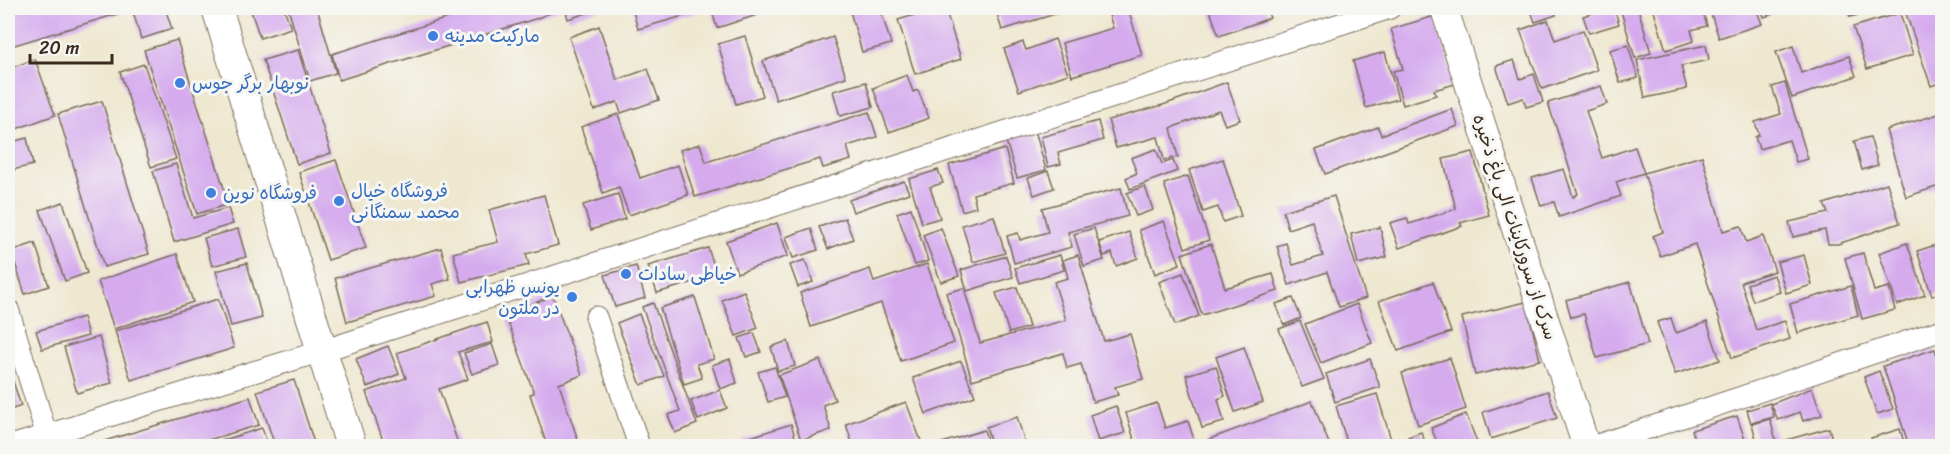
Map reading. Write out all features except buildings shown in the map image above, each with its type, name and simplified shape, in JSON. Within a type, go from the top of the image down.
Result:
[{"type":"main road","points":[[217,8],[351,447]]},
{"type":"street","points":[[11,447],[48,441],[1390,8]]},
{"type":"street","name":"سرک از سرورکاینات الی باغ ذخیره","points":[[1444,8],[1586,447]]},
{"type":"street","points":[[8,309],[48,441]]},
{"type":"street","points":[[596,317],[639,447]]},
{"type":"street","points":[[1595,447],[1942,330]]},
{"type":"place","name":"مارکیت مدینه","points":[[433,36]]},
{"type":"place","name":"نوبهار برگر جوس","points":[[180,83]]},
{"type":"place","name":"فروشگاه نوین","points":[[211,193]]},
{"type":"place","name":"فروشگاه خیال محمد سمنگانی","points":[[339,201]]},
{"type":"place","name":"خیاطی سادات","points":[[626,274]]},
{"type":"place","name":"یونس ظهرابی در ملتون","points":[[572,297]]}]
